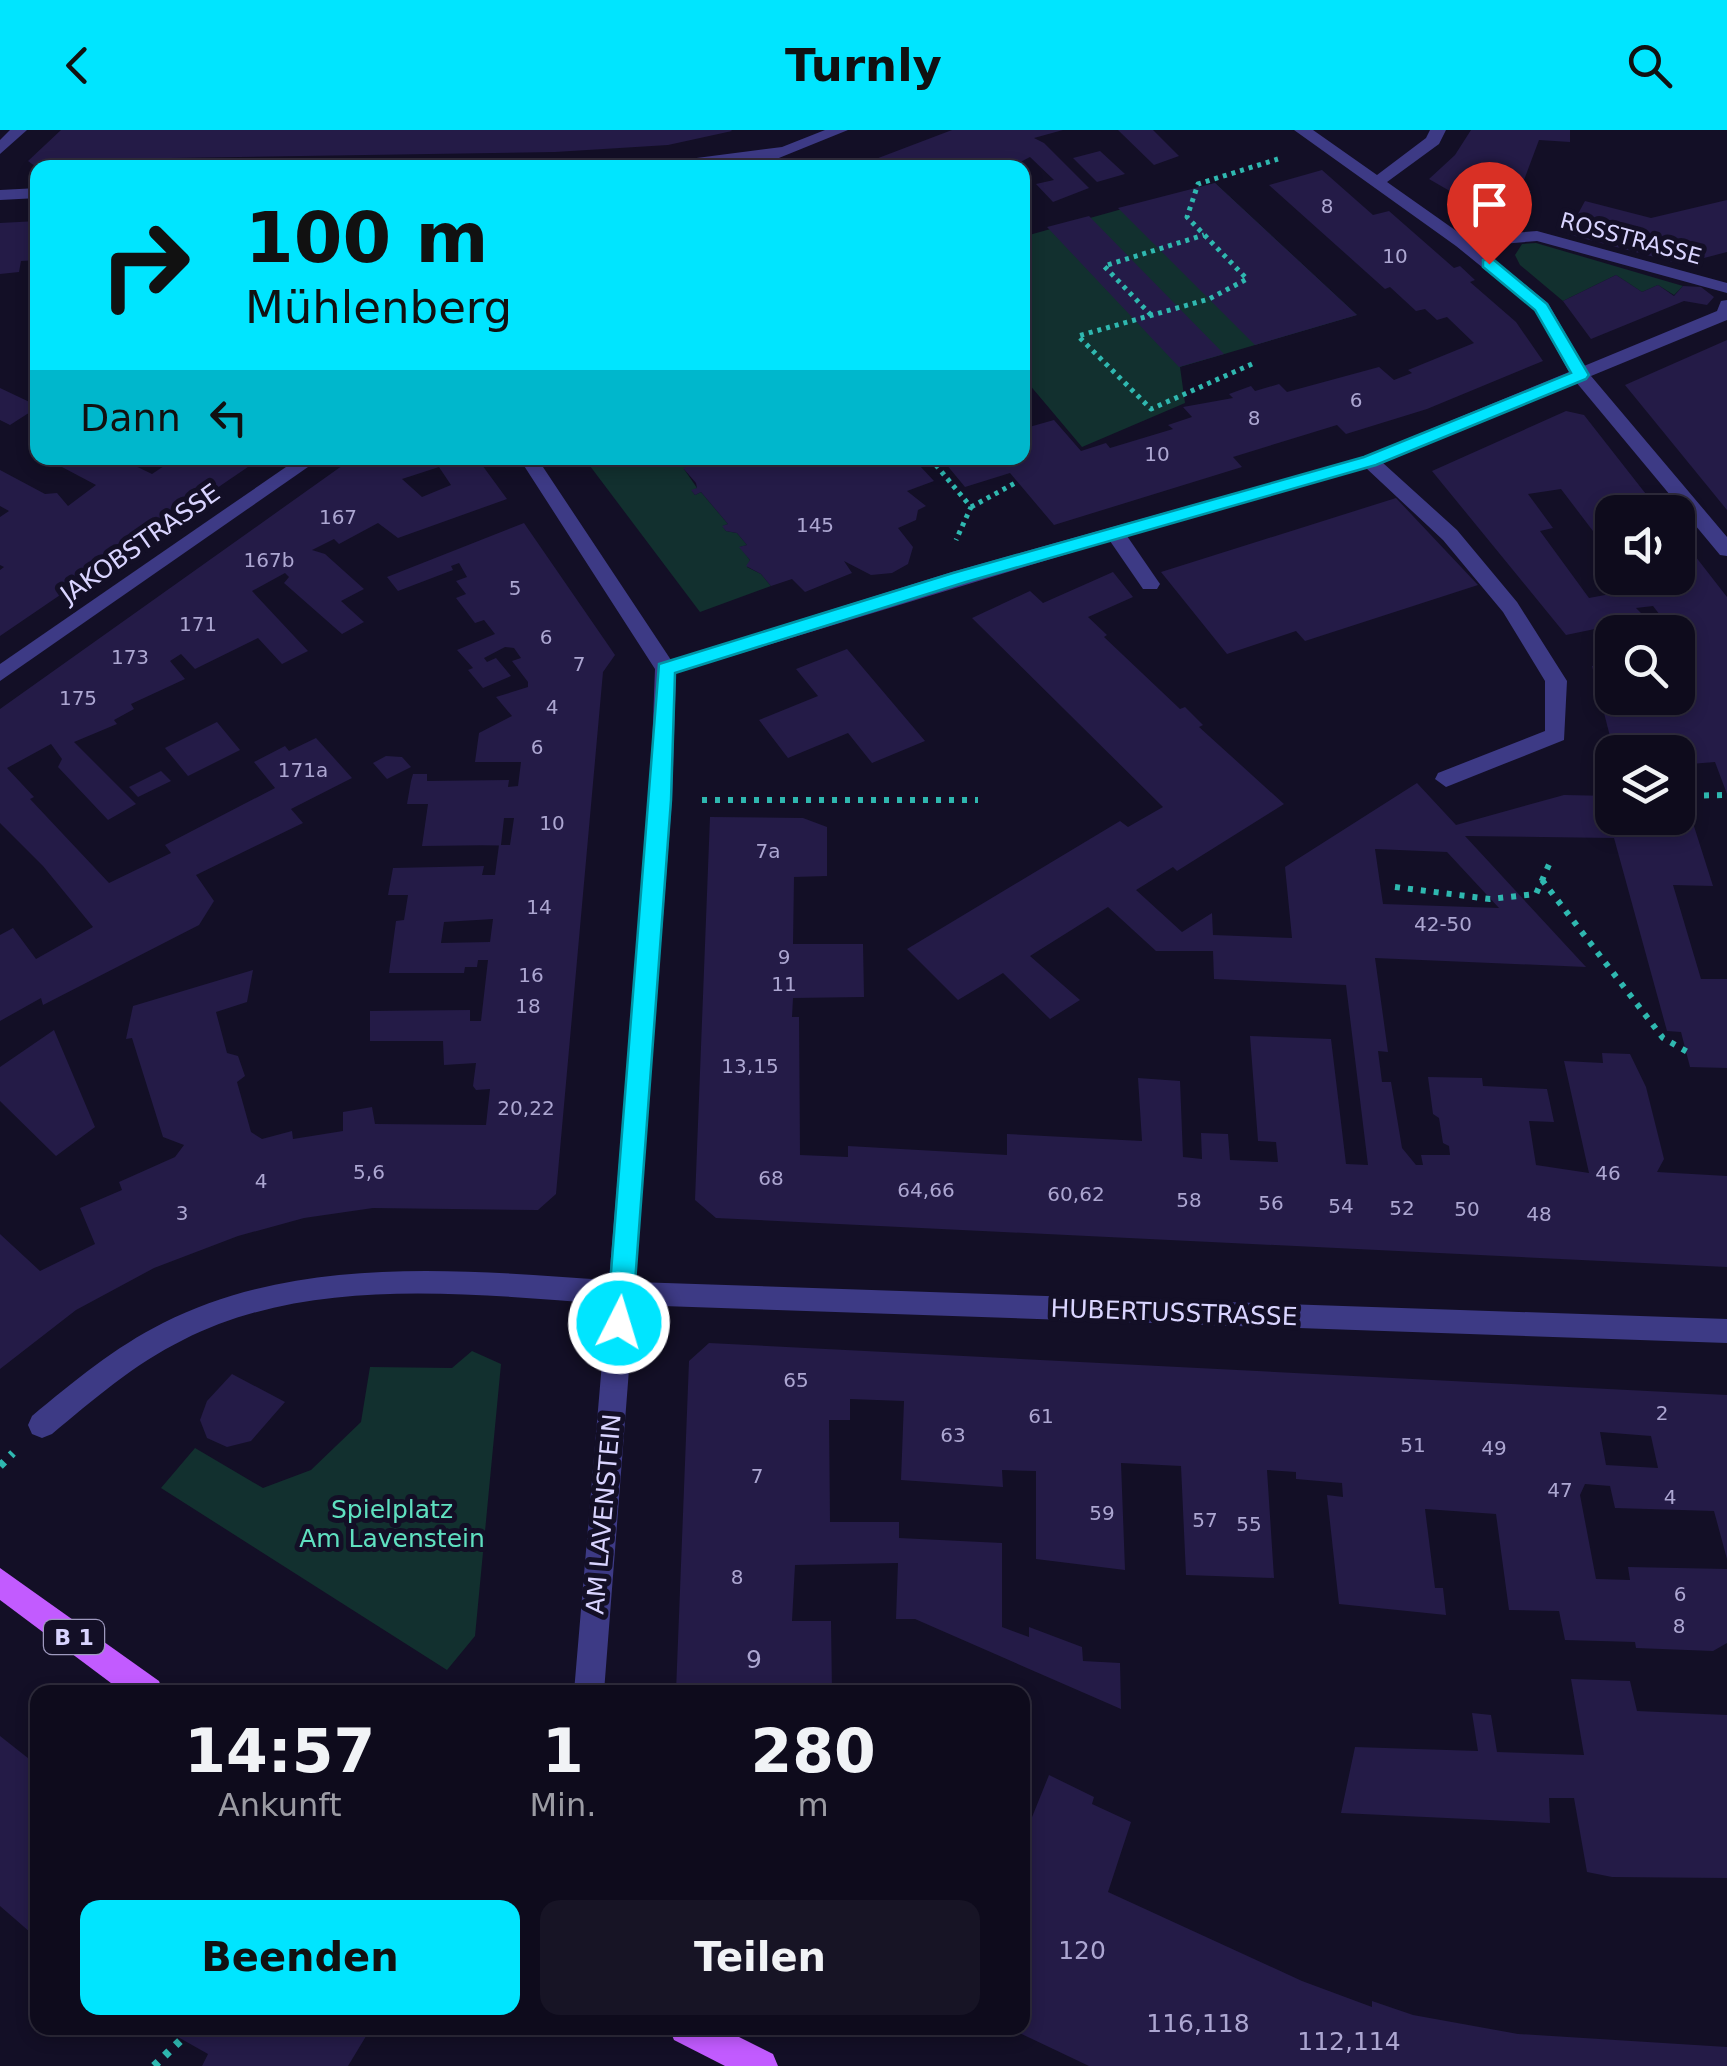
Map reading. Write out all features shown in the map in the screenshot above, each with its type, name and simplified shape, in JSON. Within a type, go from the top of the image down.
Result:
[{"type":"main road","name":"B 1","points":[[0,1582],[139,1685]]},
{"type":"main road","points":[[700,2035],[761,2066]]},
{"type":"street","points":[[0,149],[19,130]]},
{"type":"street","points":[[715,160],[780,151],[840,130]]},
{"type":"street","points":[[1302,130],[1462,242],[1542,307],[1580,375],[1727,550]]},
{"type":"street","points":[[1377,182],[1432,140],[1438,130]]},
{"type":"street","points":[[765,160],[780,151]]},
{"type":"street","points":[[0,195],[30,193]]},
{"type":"street","name":"ROSSTRASSE","points":[[1462,242],[1536,236],[1727,288]]},
{"type":"street","points":[[533,465],[666,669],[959,578],[1370,461],[1724,314],[1727,305]]},
{"type":"street","points":[[1370,461],[1450,535],[1510,607],[1556,680],[1556,735],[1446,779]]},
{"type":"street","name":"JAKOBSTRASSE","points":[[0,674],[301,465]]},
{"type":"street","points":[[1115,534],[1150,584]]},
{"type":"street","name":"AM LAVENSTEIN","points":[[590,1685],[660,800],[666,669]]},
{"type":"street","points":[[42,1426],[106,1372],[192,1322],[260,1300],[359,1285],[487,1284],[622,1293]]},
{"type":"street","name":"HUBERTUSSTRASSE","points":[[622,1293],[1727,1331]]},
{"type":"path","points":[[1252,364],[1151,409],[1078,336],[1208,299],[1247,279],[1187,217],[1198,184],[1323,144]]},
{"type":"path","points":[[1151,315],[1104,266],[1204,235]]},
{"type":"path","points":[[936,465],[972,507]]},
{"type":"path","points":[[959,578],[950,554],[972,507],[1018,482]]},
{"type":"path","points":[[1695,796],[1727,795]]},
{"type":"path","points":[[660,800],[978,800]]},
{"type":"path","points":[[1394,887],[1490,899],[1536,894],[1551,860]]},
{"type":"path","points":[[1542,880],[1663,1038],[1692,1054]]},
{"type":"path","points":[[154,2066],[182,2039]]},
{"type":"green space","points":[[1215,183],[1357,315],[1180,367],[1185,403],[1082,447],[1030,385],[1030,235]]},
{"type":"green space","points":[[1536,243],[1683,286],[1674,295],[1658,285],[1642,292],[1616,275],[1563,301],[1520,265],[1515,255],[1522,244]]},
{"type":"green space","points":[[589,465],[694,465],[684,469],[697,488],[692,491],[695,495],[701,492],[728,524],[723,526],[726,531],[737,533],[747,545],[740,547],[750,560],[747,567],[761,574],[771,586],[700,612]]},
{"type":"green space","name":"Spielplatz Am Lavenstein","points":[[472,1351],[501,1364],[475,1636],[447,1670],[161,1488],[195,1448],[263,1488],[311,1470],[361,1422],[370,1367],[452,1368]]},
{"type":"building","points":[[61,130],[732,131],[668,145],[555,152],[28,161]]},
{"type":"building","points":[[952,130],[1063,130],[1034,138],[1044,143],[1089,188],[1053,202],[1036,184],[1054,180],[1030,157],[873,160]]},
{"type":"building","points":[[1118,130],[1153,130],[1179,156],[1154,165]]},
{"type":"building","points":[[1471,130],[1570,130],[1570,142],[1539,140],[1521,188],[1531,191],[1510,219],[1486,212],[1429,179],[1455,155]]},
{"type":"building","points":[[1100,151],[1125,174],[1097,182],[1073,158]]},
{"type":"building","points":[[1322,170],[1373,215],[1389,211],[1454,268],[1460,266],[1475,280],[1470,282],[1516,322],[1543,361],[1427,409],[1346,434],[1337,425],[1233,457],[1242,467],[1054,525],[1010,473],[965,487],[947,465],[1030,465],[1030,427],[1054,420],[1081,451],[1106,443],[1110,448],[1173,429],[1168,425],[1192,417],[1183,407],[1233,398],[1229,394],[1251,386],[1255,391],[1279,384],[1287,392],[1379,367],[1394,380],[1412,373],[1408,370],[1474,343],[1447,317],[1437,320],[1425,309],[1416,311],[1390,287],[1385,289],[1269,185]]},
{"type":"building","points":[[1215,183],[1357,315],[1255,345],[1118,208]]},
{"type":"building","points":[[1727,200],[1727,252],[1681,264],[1567,234],[1585,201],[1651,218]]},
{"type":"building","points":[[1089,216],[1224,354],[1179,367],[1047,227]]},
{"type":"building","points":[[30,221],[30,260],[21,261],[19,272],[0,274],[0,223]]},
{"type":"building","points":[[1616,275],[1642,292],[1658,285],[1674,296],[1683,286],[1701,287],[1714,297],[1707,305],[1684,301],[1591,339],[1563,301]]},
{"type":"building","points":[[1727,340],[1727,510],[1625,385]]},
{"type":"building","points":[[0,388],[30,402],[30,412],[10,425],[0,420]]},
{"type":"building","points":[[1566,411],[1584,415],[1647,495],[1595,495],[1595,534],[1561,489],[1528,494],[1553,528],[1540,531],[1589,598],[1695,595],[1695,556],[1727,597],[1727,794],[1715,762],[1695,764],[1695,735],[1610,735],[1605,715],[1695,715],[1695,615],[1660,615],[1653,606],[1636,608],[1640,615],[1595,615],[1595,629],[1566,635],[1432,471]]},
{"type":"building","points":[[58,465],[133,465],[152,474],[166,465],[251,465],[0,636],[0,570],[4,567],[0,565],[0,517],[9,511],[0,506],[0,470],[45,494],[57,493],[68,506],[96,485]]},
{"type":"building","points":[[343,465],[482,465],[507,499],[398,538],[378,523],[339,544],[334,539],[312,550],[325,554],[364,589],[341,601],[364,622],[342,634],[284,583],[289,577],[285,573],[252,591],[308,651],[282,664],[258,638],[195,669],[181,654],[170,661],[185,679],[131,704],[134,709],[114,720],[117,724],[74,742],[136,804],[108,820],[58,767],[62,759],[51,744],[7,768],[34,797],[30,799],[109,883],[171,853],[165,845],[275,788],[254,762],[285,746],[289,751],[316,738],[352,778],[291,809],[303,823],[196,875],[214,901],[199,925],[43,1005],[41,998],[0,1021],[0,935],[13,928],[36,959],[93,927],[43,866],[0,823],[0,709]],"holes":[[[439,467],[451,485],[422,497],[402,479]]]},
{"type":"building","points":[[920,465],[934,481],[907,491],[926,506],[918,510],[916,520],[898,528],[913,547],[908,564],[892,573],[871,575],[844,561],[852,573],[805,592],[792,579],[771,586],[761,574],[746,566],[750,560],[739,547],[747,545],[737,533],[726,531],[722,526],[728,524],[701,492],[695,495],[691,490],[697,488],[696,483],[683,468]]},
{"type":"building","points":[[1396,498],[1478,585],[1305,641],[1296,631],[1227,654],[1161,572]]},
{"type":"building","points":[[524,523],[615,655],[603,672],[556,1194],[538,1210],[373,1208],[304,1218],[238,1236],[154,1268],[76,1310],[0,1369],[0,1234],[40,1271],[95,1244],[80,1208],[122,1190],[119,1182],[175,1157],[184,1145],[163,1137],[132,1038],[126,1039],[133,1006],[253,970],[247,1002],[216,1012],[227,1053],[238,1056],[245,1076],[237,1082],[251,1132],[262,1139],[292,1131],[293,1139],[343,1131],[343,1112],[372,1107],[375,1124],[486,1125],[490,1089],[476,1090],[473,1086],[476,1063],[444,1065],[443,1041],[370,1041],[370,1011],[470,1010],[470,1021],[481,1021],[488,960],[478,960],[477,967],[465,967],[464,973],[389,973],[396,921],[404,920],[408,895],[388,895],[393,868],[484,866],[482,875],[495,875],[499,845],[422,846],[428,804],[407,804],[413,774],[427,774],[427,781],[509,780],[508,787],[518,786],[521,762],[475,762],[479,733],[512,716],[496,697],[528,687],[512,661],[521,658],[514,648],[505,647],[484,658],[487,662],[496,658],[511,676],[483,688],[468,670],[473,668],[457,650],[495,634],[484,620],[475,623],[456,598],[466,594],[456,581],[467,577],[459,563],[451,566],[453,570],[398,591],[387,577]],"holes":[[[504,818],[514,818],[510,845],[501,845]],[[493,919],[490,942],[441,943],[444,922]]]},
{"type":"building","points":[[1113,572],[1133,597],[1088,617],[1107,635],[1104,637],[1180,709],[1185,707],[1203,725],[1199,727],[1284,804],[1177,871],[1173,867],[1136,890],[1182,932],[1212,913],[1213,935],[1292,938],[1285,867],[1417,783],[1456,825],[1564,795],[1595,796],[1595,835],[1695,835],[1695,829],[1713,886],[1673,885],[1701,979],[1727,979],[1727,1068],[1690,1067],[1681,1032],[1667,1031],[1614,838],[1465,836],[1586,967],[1375,958],[1388,1052],[1378,1051],[1382,1082],[1391,1082],[1402,1148],[1416,1165],[1423,1165],[1421,1155],[1450,1155],[1449,1146],[1443,1143],[1439,1118],[1433,1114],[1428,1077],[1482,1078],[1483,1086],[1547,1089],[1554,1122],[1529,1121],[1536,1165],[1589,1173],[1564,1061],[1603,1063],[1602,1053],[1630,1054],[1646,1087],[1664,1159],[1657,1172],[1727,1176],[1727,1267],[716,1218],[695,1200],[710,817],[803,818],[827,827],[827,876],[794,877],[793,944],[863,944],[864,997],[793,998],[792,1017],[799,1017],[800,1155],[848,1157],[848,1146],[1007,1155],[1007,1134],[1142,1141],[1138,1078],[1180,1081],[1183,1157],[1202,1159],[1201,1133],[1228,1134],[1230,1160],[1278,1162],[1276,1142],[1258,1141],[1250,1036],[1331,1039],[1346,1164],[1368,1165],[1346,985],[1214,979],[1213,951],[1156,951],[1108,907],[1030,956],[1080,1000],[1050,1019],[1003,973],[958,1000],[907,949],[1120,821],[1128,827],[1163,807],[972,618],[1030,591],[1043,603]],"holes":[[[1375,849],[1447,852],[1499,908],[1383,904]]]},
{"type":"building","points":[[847,649],[925,741],[872,763],[848,733],[788,758],[759,720],[818,696],[796,669]]},
{"type":"building","points":[[217,722],[240,750],[188,776],[165,748]]},
{"type":"building","points":[[386,756],[402,757],[411,767],[387,779],[373,763]]},
{"type":"building","points":[[161,771],[171,781],[138,797],[129,787]]},
{"type":"building","points":[[54,1030],[95,1127],[56,1156],[0,1101],[0,1067]]},
{"type":"building","points":[[709,1343],[1727,1395],[1727,1559],[1714,1511],[1615,1508],[1610,1486],[1585,1484],[1580,1495],[1596,1579],[1630,1580],[1628,1567],[1727,1569],[1727,1643],[1713,1651],[1636,1648],[1635,1642],[1565,1640],[1559,1611],[1509,1610],[1496,1514],[1425,1509],[1435,1588],[1443,1588],[1446,1615],[1339,1604],[1327,1495],[1343,1497],[1342,1483],[1296,1479],[1296,1472],[1267,1470],[1274,1578],[1186,1575],[1181,1466],[1121,1463],[1125,1570],[1036,1559],[1036,1471],[1002,1470],[1003,1487],[901,1480],[904,1401],[850,1399],[850,1420],[829,1420],[830,1522],[899,1522],[899,1538],[1002,1543],[1002,1627],[1029,1637],[1029,1627],[1082,1647],[1083,1661],[1120,1663],[1121,1709],[915,1619],[896,1619],[898,1563],[795,1565],[792,1621],[831,1621],[832,1685],[676,1685],[689,1361]],"holes":[[[1600,1432],[1651,1436],[1658,1468],[1606,1465]]]},
{"type":"building","points":[[232,1374],[285,1402],[251,1441],[227,1447],[207,1438],[200,1420],[207,1401]]},
{"type":"building","points":[[1571,1679],[1630,1681],[1637,1711],[1727,1715],[1727,1878],[1612,1877],[1587,1872],[1574,1798],[1549,1798],[1550,1823],[1341,1813],[1355,1747],[1478,1751],[1472,1713],[1491,1715],[1497,1752],[1584,1755]]},
{"type":"building","points":[[0,1736],[30,1760],[30,1932],[0,1906]]},
{"type":"building","points":[[1049,1775],[1094,1797],[1092,1804],[1131,1822],[1108,1892],[1302,1981],[1372,2007],[1372,2001],[1413,2015],[1518,2034],[1727,2047],[1727,2066],[1089,2066],[1024,2035],[1030,2035],[1030,1822]]},
{"type":"building","points":[[174,2035],[367,2035],[348,2066],[202,2066],[208,2054]]},
{"type":"route","points":[[619,1323],[660,800],[666,669],[959,578],[1370,461],[1580,375],[1542,307],[1489,264]]}]
